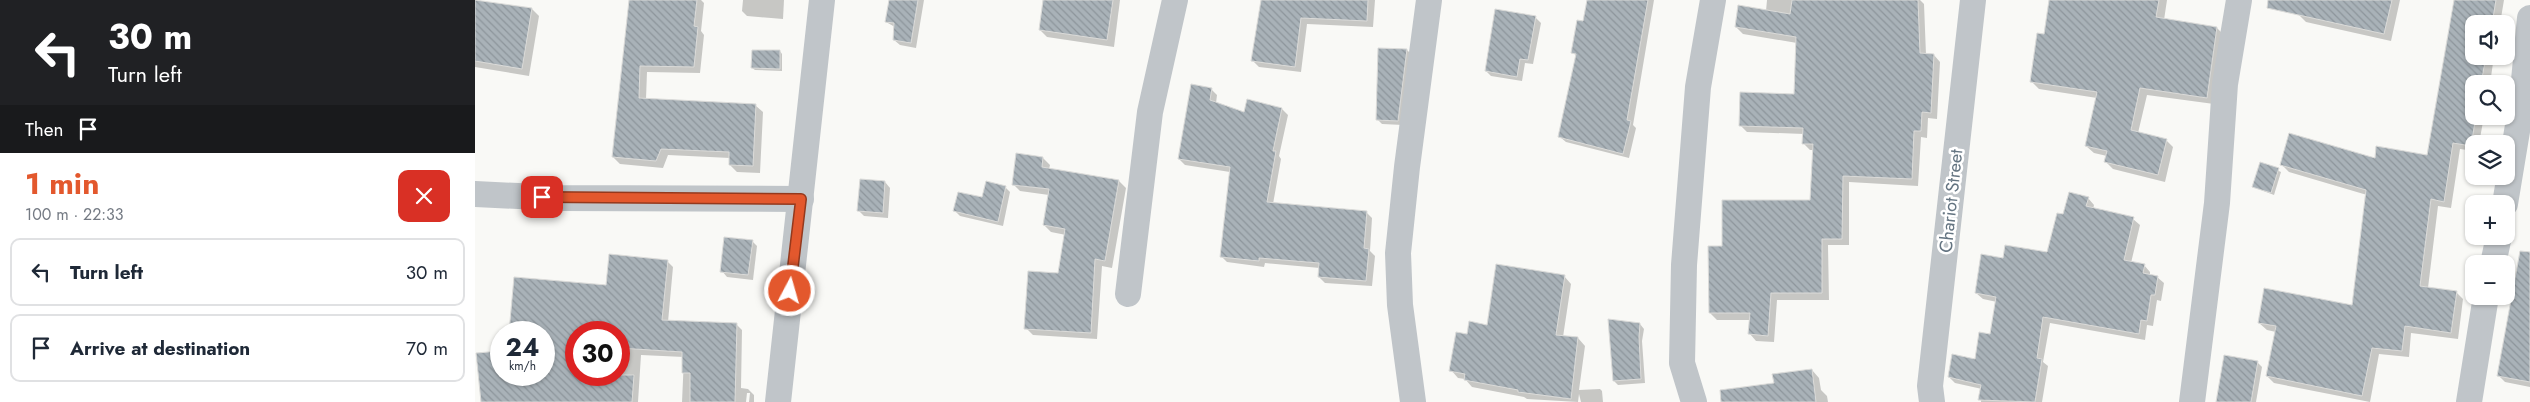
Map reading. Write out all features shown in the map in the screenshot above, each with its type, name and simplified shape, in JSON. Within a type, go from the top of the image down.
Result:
[{"type":"street","points":[[778,402],[822,0]]},
{"type":"street","points":[[1128,294],[1150,112],[1175,0]]},
{"type":"street","points":[[1413,402],[1400,305],[1398,253],[1407,167],[1429,0]]},
{"type":"street","points":[[1694,402],[1682,363],[1684,265],[1698,87],[1713,0]]},
{"type":"street","name":"Chariot Street","points":[[1932,402],[1931,376],[1973,0]]},
{"type":"street","points":[[2192,402],[2217,203],[2225,84],[2239,0]]},
{"type":"street","points":[[2506,195],[2522,101],[2530,18]]},
{"type":"street","points":[[475,194],[559,198],[801,199]]},
{"type":"street","points":[[2469,402],[2485,305]]},
{"type":"building","points":[[475,0],[532,8],[522,69],[475,61]]},
{"type":"building","points":[[629,0],[697,0],[694,26],[698,27],[694,67],[640,66],[639,98],[756,104],[753,166],[729,165],[729,152],[661,149],[656,161],[612,157]]},
{"type":"building","points":[[889,0],[918,0],[911,43],[893,40],[894,23],[885,22]]},
{"type":"building","points":[[1043,0],[1113,0],[1107,40],[1039,30]]},
{"type":"building","points":[[1261,0],[1368,0],[1367,21],[1301,18],[1295,67],[1251,61]]},
{"type":"building","points":[[1587,0],[1648,0],[1627,120],[1631,121],[1623,154],[1558,137],[1576,54],[1571,53],[1577,20],[1583,21]]},
{"type":"building","points":[[1792,0],[1918,0],[1920,53],[1934,54],[1931,113],[1922,112],[1921,131],[1914,131],[1912,179],[1843,176],[1842,239],[1822,239],[1822,293],[1771,293],[1768,336],[1748,334],[1750,313],[1709,313],[1708,246],[1722,246],[1722,200],[1810,200],[1813,144],[1802,144],[1803,128],[1739,126],[1740,92],[1794,94],[1796,37],[1735,27],[1738,5],[1790,14]]},
{"type":"building","points":[[2049,0],[2159,0],[2156,17],[2217,27],[2207,98],[2140,88],[2131,130],[2167,139],[2158,175],[2104,162],[2107,151],[2085,146],[2097,92],[2030,82],[2037,33],[2044,34]]},
{"type":"building","points":[[2268,0],[2392,0],[2384,34],[2267,8]]},
{"type":"building","points":[[2454,0],[2496,0],[2494,15],[2465,15],[2465,65],[2484,65],[2483,75],[2465,75],[2465,125],[2474,125],[2473,135],[2465,135],[2465,145],[2453,143],[2444,202],[2431,199],[2420,286],[2457,291],[2451,333],[2405,326],[2402,351],[2372,348],[2362,396],[2266,376],[2276,326],[2258,323],[2264,288],[2352,305],[2366,190],[2280,165],[2289,133],[2375,158],[2376,146],[2427,155]]},
{"type":"building","points":[[1495,9],[1536,16],[1528,60],[1520,59],[1517,77],[1485,71]]},
{"type":"building","points":[[1378,48],[1407,49],[1398,121],[1376,120]]},
{"type":"building","points":[[752,50],[780,50],[780,69],[751,68]]},
{"type":"building","points":[[1191,84],[1212,88],[1210,100],[1244,112],[1247,99],[1282,108],[1273,151],[1276,151],[1267,202],[1367,211],[1364,248],[1369,249],[1366,281],[1318,277],[1319,263],[1259,258],[1259,261],[1220,257],[1230,167],[1178,159]]},
{"type":"building","points":[[1016,153],[1043,157],[1042,167],[1119,180],[1105,261],[1095,259],[1091,333],[1024,329],[1028,271],[1058,273],[1065,229],[1043,225],[1049,189],[1012,185]]},
{"type":"building","points":[[2260,162],[2279,168],[2271,193],[2252,187]]},
{"type":"building","points":[[860,179],[885,181],[883,213],[857,211]]},
{"type":"building","points":[[986,181],[1006,186],[998,222],[953,211],[958,192],[982,197]]},
{"type":"building","points":[[2069,192],[2089,197],[2086,206],[2134,217],[2124,260],[2145,264],[2143,273],[2158,276],[2155,295],[2151,295],[2147,321],[2141,320],[2139,334],[2043,317],[2037,358],[2042,359],[2035,402],[1978,400],[1981,385],[1948,377],[1952,354],[1975,359],[1979,332],[1990,334],[1996,297],[1975,293],[1981,254],[2003,258],[2005,245],[2047,252],[2057,213],[2063,214]]},
{"type":"building","points":[[724,237],[753,240],[748,275],[720,272]]},
{"type":"building","points":[[2520,251],[2530,252],[2530,382],[2497,376],[2510,305],[2515,305],[2515,278]]},
{"type":"building","points":[[609,254],[668,260],[662,320],[737,323],[735,402],[690,402],[690,373],[682,373],[682,352],[630,349],[630,321],[565,321],[565,386],[630,386],[630,375],[634,375],[632,402],[481,402],[476,353],[490,352],[490,386],[555,386],[555,321],[510,321],[514,277],[606,285]]},
{"type":"building","points":[[1496,264],[1565,275],[1556,335],[1578,337],[1571,399],[1518,392],[1518,390],[1464,380],[1465,374],[1449,371],[1456,332],[1467,334],[1469,321],[1487,325]]},
{"type":"building","points":[[1608,319],[1640,323],[1641,379],[1613,381]]},
{"type":"building","points":[[2224,355],[2258,361],[2251,402],[2216,402]]},
{"type":"building","points":[[1812,369],[1816,402],[1721,402],[1720,390],[1774,383],[1772,374]]},
{"type":"route","points":[[542,197],[801,199],[790,291]]}]
